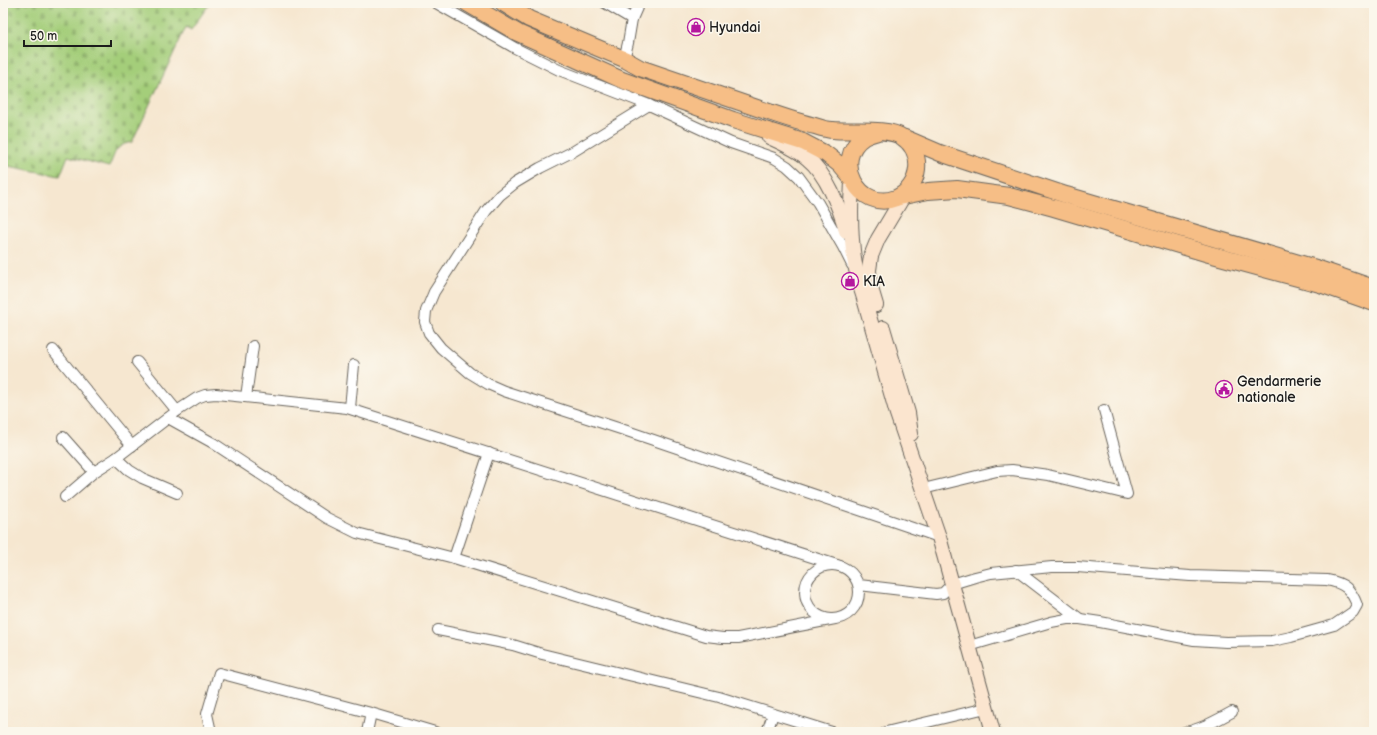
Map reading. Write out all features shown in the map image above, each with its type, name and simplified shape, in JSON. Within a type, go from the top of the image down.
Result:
[{"type":"highway","points":[[467,3],[518,33],[622,80],[733,120],[803,142],[826,154],[840,165],[857,188],[866,196],[872,198],[884,200],[928,191],[957,189],[1009,196],[1209,254],[1320,284],[1374,303]]},
{"type":"highway","points":[[503,3],[529,19],[624,59],[640,68],[800,122],[831,130],[890,132],[940,153],[1066,195],[1319,269],[1374,288]]},
{"type":"highway","points":[[852,180],[849,166],[853,150],[864,137],[878,132]]},
{"type":"highway","points":[[901,136],[910,144],[916,154],[918,172],[913,183],[901,196]]},
{"type":"main road","points":[[733,120],[780,141],[808,159],[819,172],[838,205],[857,278],[897,414],[939,537],[992,732]]},
{"type":"main road","points":[[852,180],[850,216],[857,278]]},
{"type":"main road","points":[[901,196],[878,239],[871,256],[869,270],[870,285],[908,413],[921,484]]},
{"type":"street","points":[[436,3],[515,48],[559,70],[649,105],[731,143],[774,158],[787,166],[799,177],[821,208],[844,247],[857,278]]},
{"type":"street","points":[[605,3],[632,19]]},
{"type":"street","points":[[624,59],[632,19],[639,3]]},
{"type":"street","points":[[649,105],[574,151],[521,179],[500,195],[486,211],[434,292],[426,311],[425,322],[429,333],[441,348],[470,373],[488,384],[504,391],[939,537]]},
{"type":"street","points":[[246,397],[253,346]]},
{"type":"street","points":[[53,350],[132,446]]},
{"type":"street","points":[[136,362],[177,411]]},
{"type":"street","points":[[350,408],[354,366]]},
{"type":"street","points":[[65,497],[94,472],[116,458],[177,411],[197,398],[205,395],[216,394],[330,405],[350,408],[840,566],[849,570],[855,577],[859,586],[858,599],[852,611],[844,617],[738,638],[706,636],[454,558],[357,533],[328,518],[213,443],[168,418]]},
{"type":"street","points":[[921,484],[997,471],[1012,470],[1048,475],[1127,494],[1104,410]]},
{"type":"street","points":[[63,437],[94,472]]},
{"type":"street","points":[[454,558],[488,453]]},
{"type":"street","points":[[116,458],[129,470],[142,478],[177,493]]},
{"type":"street","points":[[835,619],[824,618],[815,614],[805,598],[805,588],[808,579],[822,566],[831,564],[840,566]]},
{"type":"street","points":[[859,586],[936,594],[943,593],[952,584],[983,575],[1016,570],[1077,566],[1190,576],[1328,580],[1339,582],[1346,587],[1354,597],[1357,605],[1353,612],[1334,625],[1272,641],[1253,642],[1194,640],[1100,622],[1067,619],[1051,622],[969,646]]},
{"type":"street","points":[[1016,570],[1080,619]]},
{"type":"street","points":[[438,630],[513,645],[542,654],[719,697],[832,732]]},
{"type":"street","points":[[211,732],[207,714],[219,673],[371,713],[435,732]]},
{"type":"street","points":[[886,732],[986,708]]},
{"type":"street","points":[[1185,732],[1204,727],[1232,712]]},
{"type":"street","points":[[366,732],[371,713]]},
{"type":"street","points":[[768,732],[773,714]]},
{"type":"green space","points":[[3,3],[210,3],[191,30],[186,27],[132,142],[122,145],[116,150],[109,167],[68,156],[60,176],[3,165]]},
{"type":"place","name":"Hyundai","points":[[696,27]]},
{"type":"place","name":"KIA","points":[[850,281]]},
{"type":"place","name":"Gendarmerie nationale","points":[[1224,389]]}]
